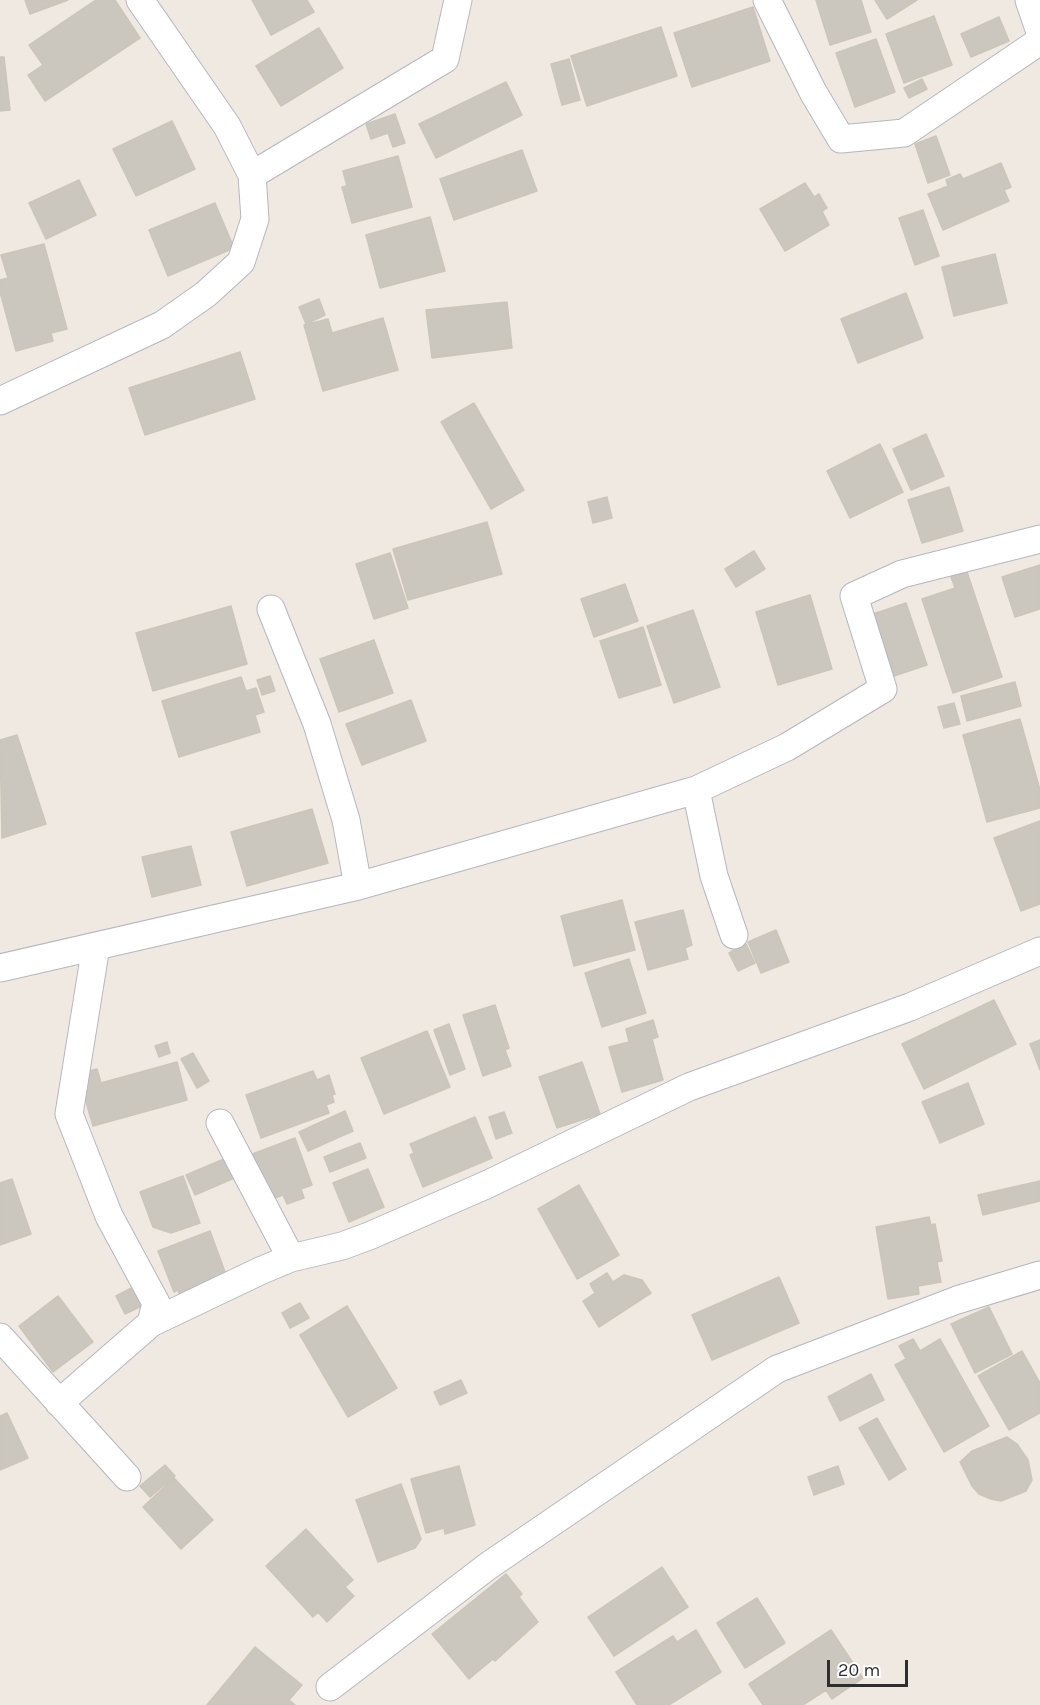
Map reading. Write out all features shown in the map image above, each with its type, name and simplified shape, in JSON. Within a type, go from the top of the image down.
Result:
[{"type":"street","points":[[0,401],[162,325],[206,294],[241,262],[255,219],[252,176],[227,126],[140,0]]},
{"type":"street","points":[[252,176],[445,59],[458,0]]},
{"type":"street","points":[[767,0],[813,92],[841,139],[904,133],[1040,41]]},
{"type":"street","points":[[1029,0],[1040,32]]},
{"type":"street","points":[[0,968],[358,886],[696,790],[787,747],[883,689],[854,596],[902,574],[1040,539]]},
{"type":"street","points":[[271,609],[317,724],[346,820],[358,886]]},
{"type":"street","points":[[696,790],[714,876],[734,935]]},
{"type":"street","points":[[96,946],[69,1113],[109,1216],[156,1303],[151,1323]]},
{"type":"street","points":[[59,1403],[151,1323],[291,1258],[342,1246],[369,1236],[486,1185],[615,1120],[689,1087],[910,1007],[1040,951]]},
{"type":"street","points":[[220,1123],[291,1258]]},
{"type":"street","points":[[330,1687],[488,1566],[777,1369],[957,1300],[1040,1275]]},
{"type":"street","points":[[0,1337],[127,1477]]},
{"type":"building","points":[[25,0],[68,0],[30,14]]},
{"type":"building","points":[[96,0],[115,0],[140,38],[45,101],[28,75],[43,65],[29,45]]},
{"type":"building","points":[[252,0],[307,0],[314,12],[271,35]]},
{"type":"building","points":[[816,0],[861,0],[871,32],[830,45]]},
{"type":"building","points":[[875,0],[917,0],[887,19]]},
{"type":"building","points":[[753,7],[770,61],[692,87],[674,33]]},
{"type":"building","points":[[934,16],[952,65],[904,83],[886,34]]},
{"type":"building","points":[[999,17],[1009,41],[971,57],[961,34]]},
{"type":"building","points":[[661,27],[677,76],[587,106],[571,56]]},
{"type":"building","points":[[319,28],[343,68],[281,106],[256,66]]},
{"type":"building","points":[[876,39],[895,92],[855,107],[836,53]]},
{"type":"building","points":[[0,57],[4,57],[10,110],[0,111]]},
{"type":"building","points":[[569,59],[580,100],[562,105],[551,64]]},
{"type":"building","points":[[922,79],[927,89],[909,98],[904,88]]},
{"type":"building","points":[[506,82],[522,115],[436,158],[419,124]]},
{"type":"building","points":[[395,114],[405,143],[393,147],[388,133],[371,139],[366,124]]},
{"type":"building","points":[[172,121],[195,169],[136,196],[113,149]]},
{"type":"building","points":[[936,136],[950,175],[928,183],[915,144]]},
{"type":"building","points":[[522,150],[537,191],[454,220],[440,179]]},
{"type":"building","points":[[398,156],[412,207],[352,223],[342,187],[347,186],[343,171]]},
{"type":"building","points":[[1001,163],[1011,187],[1004,190],[1009,201],[943,230],[928,194],[948,186],[946,180],[960,174],[963,179]]},
{"type":"building","points":[[79,180],[96,215],[46,239],[29,203]]},
{"type":"building","points":[[805,183],[814,197],[819,194],[827,208],[822,211],[829,225],[785,251],[760,209]]},
{"type":"building","points":[[215,203],[234,248],[168,276],[149,230]]},
{"type":"building","points":[[923,210],[939,256],[915,265],[899,218]]},
{"type":"building","points":[[430,217],[445,271],[380,288],[366,235]]},
{"type":"building","points":[[44,244],[67,329],[51,333],[53,341],[16,351],[0,292],[0,280],[8,278],[1,255]]},
{"type":"building","points":[[995,254],[1007,303],[954,316],[942,267]]},
{"type":"building","points":[[906,293],[923,338],[858,363],[841,319]]},
{"type":"building","points":[[319,299],[325,315],[306,324],[299,307]]},
{"type":"building","points":[[507,302],[512,348],[432,358],[426,310]]},
{"type":"building","points":[[383,318],[398,370],[323,391],[304,325],[328,319],[332,333]]},
{"type":"building","points":[[240,352],[255,399],[145,435],[129,388]]},
{"type":"building","points":[[474,403],[524,490],[491,509],[441,422]]},
{"type":"building","points":[[926,434],[944,476],[911,490],[893,449]]},
{"type":"building","points":[[880,444],[903,492],[850,518],[827,471]]},
{"type":"building","points":[[949,487],[963,531],[922,543],[908,500]]},
{"type":"building","points":[[607,497],[612,518],[593,523],[588,502]]},
{"type":"building","points":[[487,522],[502,574],[408,600],[393,549]]},
{"type":"building","points":[[754,551],[765,569],[736,587],[725,569]]},
{"type":"building","points":[[390,553],[408,608],[374,619],[356,564]]},
{"type":"building","points":[[1040,565],[1040,609],[1015,617],[1002,577]]},
{"type":"building","points":[[966,569],[1002,677],[953,693],[922,599],[955,588],[950,574]]},
{"type":"building","points":[[625,584],[638,621],[594,637],[581,599]]},
{"type":"building","points":[[810,595],[832,669],[778,685],[756,612]]},
{"type":"building","points":[[906,603],[927,665],[891,677],[870,615]]},
{"type":"building","points":[[231,606],[247,664],[153,691],[136,633]]},
{"type":"building","points":[[693,610],[720,687],[674,703],[647,626]]},
{"type":"building","points":[[643,627],[661,685],[619,698],[600,641]]},
{"type":"building","points":[[374,640],[393,693],[339,712],[320,659]]},
{"type":"building","points":[[270,676],[275,691],[262,695],[257,680]]},
{"type":"building","points":[[241,677],[246,691],[256,688],[264,712],[255,715],[260,732],[179,757],[162,701]]},
{"type":"building","points":[[1015,682],[1021,706],[967,721],[961,696]]},
{"type":"building","points":[[411,700],[426,741],[362,765],[346,724]]},
{"type":"building","points":[[954,703],[960,724],[944,728],[938,707]]},
{"type":"building","points":[[1020,719],[1040,790],[1040,808],[987,822],[963,735]]},
{"type":"building","points":[[17,735],[46,824],[2,838],[0,740]]},
{"type":"building","points":[[312,809],[328,863],[247,886],[231,832]]},
{"type":"building","points":[[1040,821],[1040,904],[1021,911],[994,838]]},
{"type":"building","points":[[191,846],[201,885],[152,897],[142,857]]},
{"type":"building","points":[[622,900],[635,950],[574,966],[561,916]]},
{"type":"building","points":[[683,910],[692,945],[685,948],[688,959],[648,970],[635,922]]},
{"type":"building","points":[[776,930],[789,962],[761,973],[748,942]]},
{"type":"building","points":[[746,944],[755,963],[738,971],[729,953]]},
{"type":"building","points":[[629,959],[646,1013],[602,1027],[585,973]]},
{"type":"building","points":[[994,1000],[1016,1044],[924,1089],[902,1044]]},
{"type":"building","points":[[495,1005],[509,1048],[505,1050],[511,1066],[483,1076],[463,1015]]},
{"type":"building","points":[[653,1020],[658,1037],[652,1039],[663,1080],[622,1092],[609,1047],[629,1042],[626,1029]]},
{"type":"building","points":[[449,1024],[465,1069],[450,1075],[434,1030]]},
{"type":"building","points":[[427,1031],[450,1087],[384,1114],[361,1058]]},
{"type":"building","points":[[1040,1040],[1040,1070],[1030,1044]]},
{"type":"building","points":[[167,1042],[170,1053],[159,1057],[155,1046]]},
{"type":"building","points":[[193,1053],[209,1081],[197,1088],[181,1059]]},
{"type":"building","points":[[177,1062],[187,1100],[93,1126],[78,1074],[97,1069],[101,1083]]},
{"type":"building","points":[[582,1062],[600,1114],[557,1128],[539,1077]]},
{"type":"building","points":[[313,1071],[317,1080],[329,1075],[335,1094],[332,1095],[334,1102],[326,1105],[329,1113],[261,1138],[246,1095]]},
{"type":"building","points":[[968,1083],[984,1124],[940,1143],[922,1102]]},
{"type":"building","points":[[345,1111],[353,1131],[308,1151],[299,1132]]},
{"type":"building","points":[[504,1112],[512,1133],[496,1139],[489,1117]]},
{"type":"building","points":[[475,1117],[492,1158],[423,1187],[410,1155],[414,1153],[410,1144]]},
{"type":"building","points":[[295,1138],[312,1185],[301,1189],[304,1198],[287,1204],[283,1195],[264,1202],[247,1156]]},
{"type":"building","points":[[360,1143],[366,1158],[330,1172],[324,1157]]},
{"type":"building","points":[[231,1156],[239,1176],[195,1195],[186,1175]]},
{"type":"building","points":[[368,1169],[384,1207],[349,1222],[333,1183]]},
{"type":"building","points":[[183,1176],[200,1223],[171,1233],[153,1227],[140,1192]]},
{"type":"building","points":[[12,1179],[31,1234],[0,1245],[0,1183]]},
{"type":"building","points":[[1040,1181],[1040,1201],[983,1215],[978,1195]]},
{"type":"building","points":[[579,1185],[619,1255],[577,1279],[538,1209]]},
{"type":"building","points":[[929,1217],[931,1225],[935,1224],[942,1261],[937,1262],[941,1282],[918,1286],[919,1294],[888,1299],[876,1227]]},
{"type":"building","points":[[210,1231],[225,1272],[222,1273],[223,1277],[180,1296],[178,1290],[174,1292],[158,1251]]},
{"type":"building","points":[[607,1273],[613,1282],[624,1275],[642,1280],[651,1293],[599,1327],[583,1301],[595,1293],[590,1284]]},
{"type":"building","points":[[779,1277],[799,1323],[712,1360],[692,1315]]},
{"type":"building","points":[[139,1284],[148,1303],[125,1314],[116,1296]]},
{"type":"building","points":[[58,1296],[93,1342],[53,1372],[19,1326]]},
{"type":"building","points":[[300,1303],[309,1318],[290,1328],[282,1313]]},
{"type":"building","points":[[347,1306],[397,1388],[348,1417],[300,1335]]},
{"type":"building","points":[[989,1307],[1012,1354],[975,1373],[951,1324]]},
{"type":"building","points":[[913,1339],[920,1351],[940,1339],[989,1426],[944,1452],[895,1365],[906,1359],[899,1346]]},
{"type":"building","points":[[1022,1351],[1040,1383],[1040,1413],[1009,1430],[978,1376]]},
{"type":"building","points":[[871,1374],[884,1400],[840,1421],[828,1397]]},
{"type":"building","points":[[461,1380],[467,1393],[440,1405],[434,1392]]},
{"type":"building","points":[[7,1413],[28,1458],[0,1470],[0,1416]]},
{"type":"building","points":[[877,1418],[906,1469],[889,1480],[859,1428]]},
{"type":"building","points":[[1007,1437],[1017,1444],[1028,1460],[1032,1480],[1026,1491],[1001,1501],[979,1494],[972,1486],[960,1462],[972,1451]]},
{"type":"building","points":[[165,1465],[175,1476],[150,1497],[140,1486]]},
{"type":"building","points":[[459,1466],[475,1525],[445,1534],[444,1528],[426,1533],[411,1479]]},
{"type":"building","points":[[838,1466],[844,1484],[814,1495],[808,1477]]},
{"type":"building","points":[[174,1478],[213,1520],[181,1549],[143,1507]]},
{"type":"building","points":[[401,1484],[421,1539],[415,1548],[378,1562],[356,1500]]},
{"type":"building","points":[[306,1529],[353,1580],[345,1587],[354,1596],[327,1622],[318,1612],[313,1617],[266,1566]]},
{"type":"building","points":[[662,1567],[688,1607],[614,1656],[588,1617]]},
{"type":"building","points":[[506,1574],[522,1594],[519,1597],[538,1622],[495,1661],[493,1659],[469,1679],[432,1634]]},
{"type":"building","points":[[757,1598],[785,1643],[745,1668],[717,1623]]},
{"type":"building","points":[[696,1630],[721,1672],[669,1705],[637,1705],[616,1672],[673,1636],[677,1642]]},
{"type":"building","points":[[831,1630],[863,1678],[832,1699],[826,1690],[803,1705],[763,1705],[749,1684]]},
{"type":"building","points":[[255,1647],[302,1685],[289,1700],[295,1705],[207,1705]]}]
